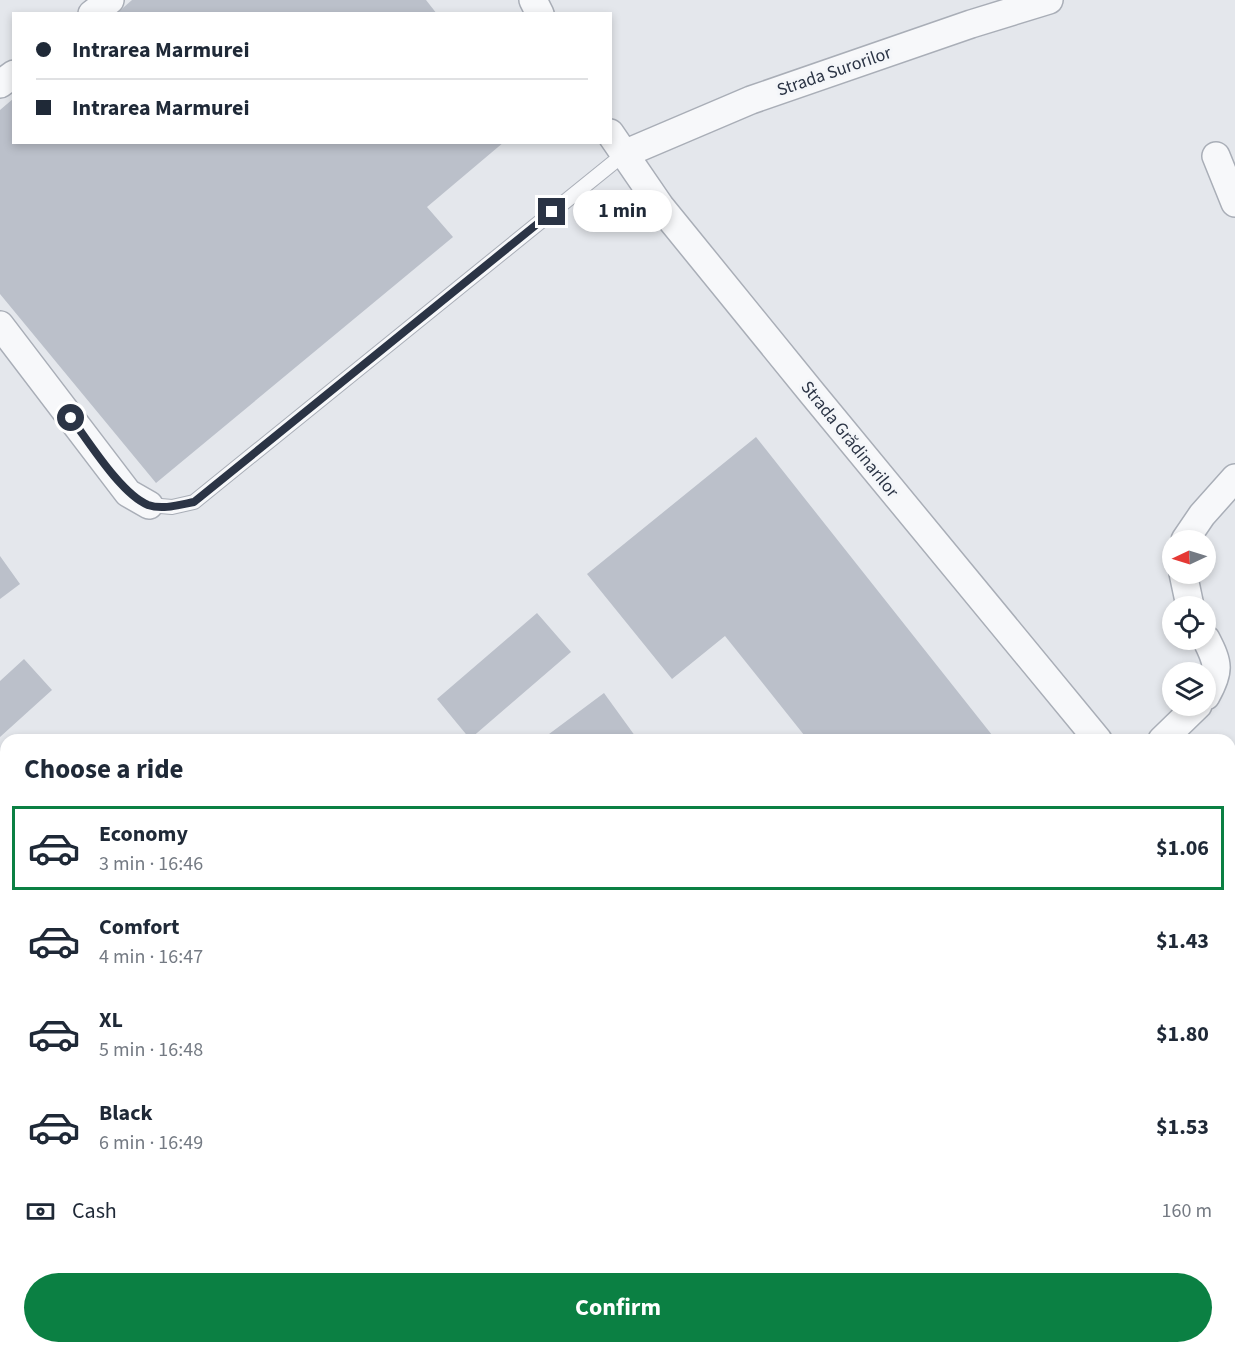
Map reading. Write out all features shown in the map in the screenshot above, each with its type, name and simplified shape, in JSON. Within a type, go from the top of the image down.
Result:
[{"type":"street","points":[[95,12],[110,0]]},
{"type":"street","name":"Strada Surorilor","points":[[617,143],[1049,0]]},
{"type":"street","name":"Strada Grădinarilor","points":[[617,143],[660,206],[1093,734]]},
{"type":"street","points":[[1216,156],[1235,203]]},
{"type":"street","points":[[0,325],[128,493],[149,505]]},
{"type":"street","points":[[1192,530],[1235,478]]},
{"type":"street","points":[[1168,734],[1187,716]]},
{"type":"lane","points":[[149,505],[172,507],[194,502],[617,143]]},
{"type":"building","points":[[132,0],[426,0],[435,12],[118,12]]},
{"type":"building","points":[[12,100],[12,144],[502,144],[427,207],[453,237],[156,483],[0,294],[0,110]]},
{"type":"building","points":[[756,437],[991,734],[803,734],[725,636],[672,679],[587,574]]},
{"type":"building","points":[[0,556],[20,584],[0,599]]},
{"type":"building","points":[[537,613],[571,652],[476,734],[466,734],[437,699]]},
{"type":"building","points":[[24,659],[52,690],[3,734],[0,734],[0,681]]},
{"type":"building","points":[[604,693],[634,734],[549,734]]},
{"type":"route","points":[[71,418],[128,493],[149,505],[172,507],[194,502],[552,212]]}]
